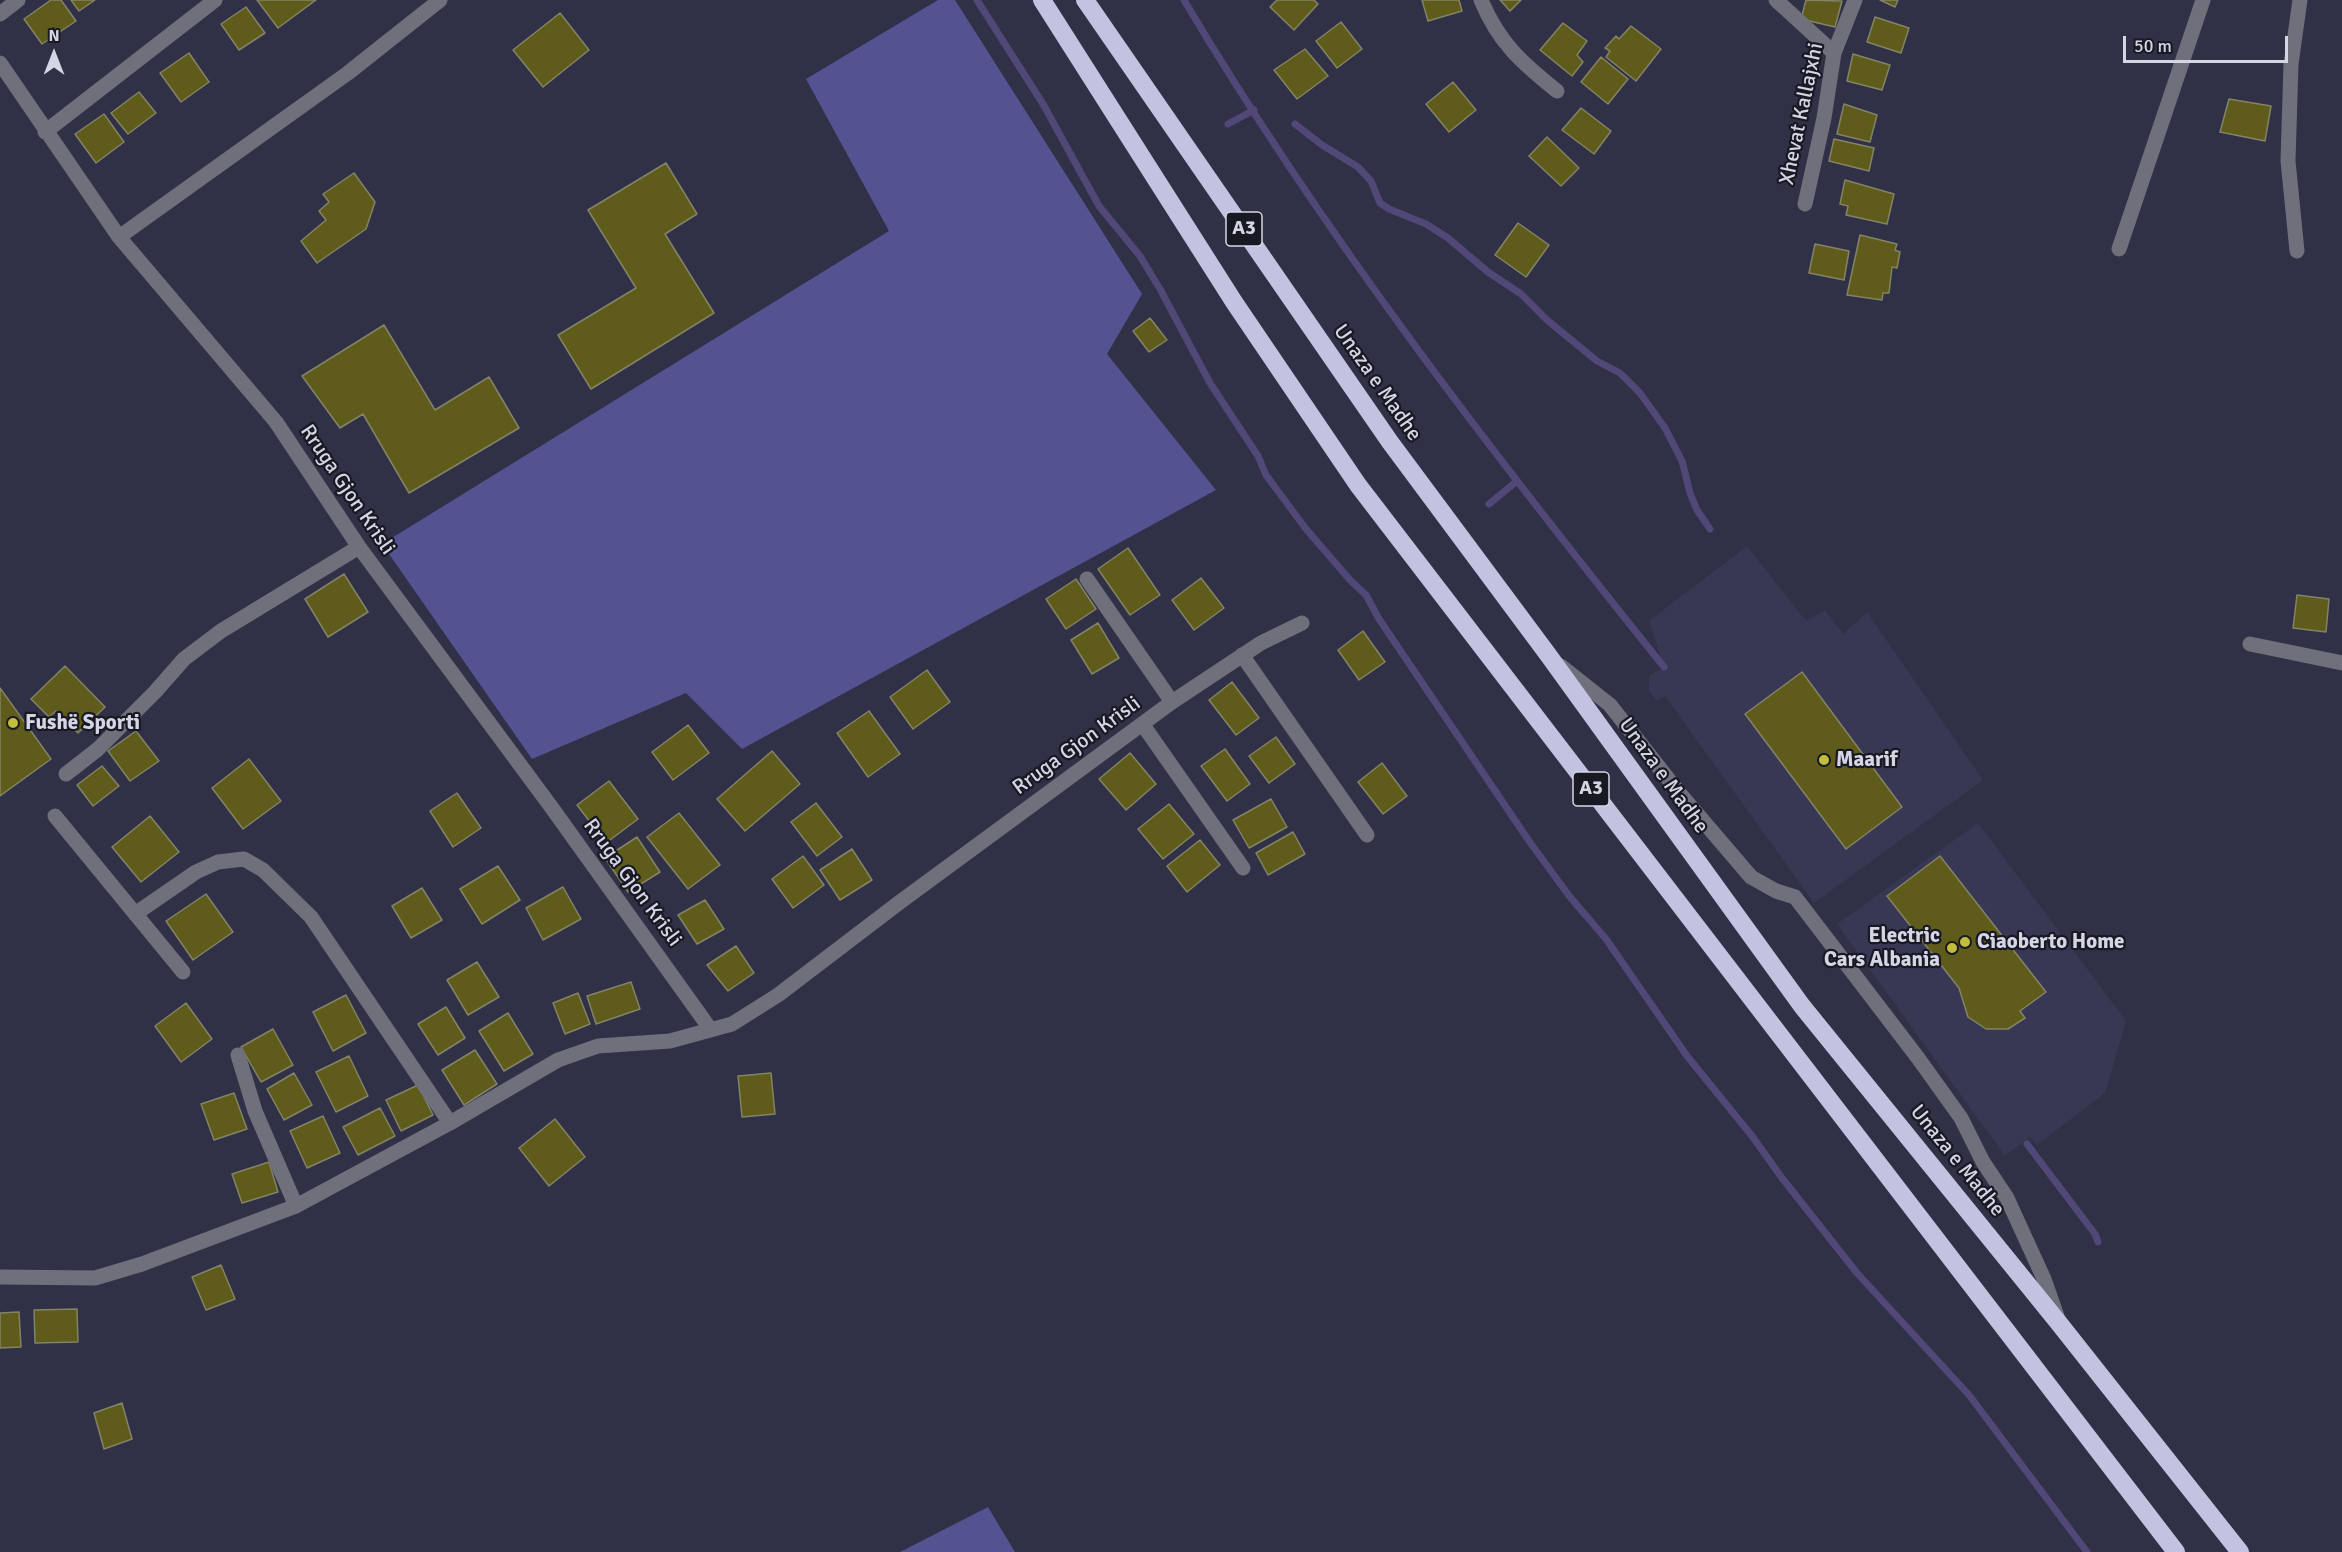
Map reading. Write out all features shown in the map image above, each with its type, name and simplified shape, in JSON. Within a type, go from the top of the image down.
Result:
[{"type":"highway","name":"A3","points":[[1042,0],[1234,302],[1358,485],[2176,1552]]},
{"type":"highway","name":"Unaza e Madhe","points":[[1085,0],[1390,442],[1549,656],[1802,1006],[2058,1322],[2240,1552]]},
{"type":"street","points":[[0,14],[18,0]]},
{"type":"street","points":[[45,132],[215,0]]},
{"type":"street","points":[[119,237],[348,73],[440,0]]},
{"type":"street","points":[[1481,0],[1497,34],[1524,65],[1557,91]]},
{"type":"street","points":[[1776,0],[1834,53]]},
{"type":"street","name":"Xhevat Kallajxhi","points":[[1804,204],[1824,118],[1834,53],[1855,0]]},
{"type":"street","points":[[2119,249],[2203,0]]},
{"type":"street","points":[[2297,251],[2288,161],[2290,64],[2300,0]]},
{"type":"street","name":"Rruga Gjon Krisli","points":[[0,63],[45,132],[119,237],[276,422],[359,547],[552,808],[711,1030],[732,1024],[778,995],[1172,702],[1261,643],[1302,623]]},
{"type":"street","points":[[66,774],[98,749],[155,692],[184,659],[221,631],[359,547]]},
{"type":"street","points":[[1087,579],[1172,702]]},
{"type":"street","points":[[2250,644],[2342,663]]},
{"type":"street","points":[[1242,655],[1367,835]]},
{"type":"street","points":[[1549,656],[1610,705],[1680,794],[1751,877],[1776,891],[1795,897],[1802,906],[1961,1118],[1983,1162],[2007,1198],[2044,1279],[2058,1322]]},
{"type":"street","points":[[1143,725],[1243,868]]},
{"type":"street","points":[[55,816],[183,972]]},
{"type":"street","points":[[135,914],[196,872],[218,862],[244,859],[263,870],[311,917],[450,1123]]},
{"type":"street","points":[[0,1277],[95,1278],[142,1264],[296,1206],[450,1123],[558,1060],[598,1046],[670,1041],[711,1030]]},
{"type":"street","points":[[238,1055],[255,1112],[296,1206]]},
{"type":"shaded area","points":[[938,0],[955,0],[1142,294],[1107,354],[1216,490],[742,749],[686,693],[532,759],[382,544],[889,231],[806,79]]},
{"type":"shaded area","points":[[1747,546],[1806,621],[1825,610],[1843,634],[1867,612],[1983,780],[1814,903],[1665,696],[1657,701],[1649,691],[1649,676],[1664,667],[1649,621]]},
{"type":"shaded area","points":[[1978,823],[2126,1021],[2105,1093],[2037,1145],[2030,1137],[2005,1156],[1837,924]]},
{"type":"shaded area","points":[[988,1507],[1015,1552],[900,1552]]},
{"type":"building","points":[[51,0],[61,0],[76,21],[42,44],[24,19]]},
{"type":"building","points":[[71,0],[95,0],[79,11]]},
{"type":"building","points":[[257,0],[316,0],[278,28]]},
{"type":"building","points":[[1277,0],[1314,0],[1318,4],[1294,30],[1270,7]]},
{"type":"building","points":[[1422,0],[1459,0],[1462,11],[1428,21]]},
{"type":"building","points":[[1500,0],[1521,0],[1510,11]]},
{"type":"building","points":[[1806,0],[1842,1],[1835,27],[1801,19]]},
{"type":"building","points":[[1880,0],[1898,0],[1895,7]]},
{"type":"building","points":[[246,7],[265,33],[239,50],[221,24]]},
{"type":"building","points":[[560,13],[589,50],[543,87],[513,50]]},
{"type":"building","points":[[1875,17],[1909,28],[1901,53],[1867,42]]},
{"type":"building","points":[[1341,22],[1362,49],[1337,68],[1316,41]]},
{"type":"building","points":[[1563,23],[1587,41],[1577,55],[1583,62],[1572,76],[1540,50]]},
{"type":"building","points":[[1631,26],[1661,49],[1636,81],[1606,57],[1610,51],[1605,48],[1616,36],[1619,39]]},
{"type":"building","points":[[1305,49],[1328,76],[1297,99],[1274,70]]},
{"type":"building","points":[[189,53],[209,82],[181,102],[160,73]]},
{"type":"building","points":[[1853,54],[1890,65],[1882,90],[1847,81]]},
{"type":"building","points":[[1601,57],[1628,79],[1608,104],[1581,82]]},
{"type":"building","points":[[1453,82],[1476,110],[1449,132],[1426,104]]},
{"type":"building","points":[[139,92],[156,113],[128,134],[111,113]]},
{"type":"building","points":[[2229,99],[2271,106],[2265,141],[2220,132]]},
{"type":"building","points":[[1844,104],[1877,115],[1870,142],[1837,134]]},
{"type":"building","points":[[1581,108],[1611,131],[1594,154],[1562,130]]},
{"type":"building","points":[[104,114],[124,142],[96,163],[75,134]]},
{"type":"building","points":[[1547,137],[1579,168],[1561,186],[1529,156]]},
{"type":"building","points":[[1834,139],[1874,148],[1869,171],[1829,161]]},
{"type":"building","points":[[666,163],[697,214],[665,234],[714,313],[591,389],[558,335],[636,288],[588,210]]},
{"type":"building","points":[[354,173],[375,202],[366,229],[317,263],[301,241],[326,220],[319,211],[329,202],[323,194]]},
{"type":"building","points":[[1845,180],[1894,194],[1887,224],[1846,215],[1848,206],[1840,204]]},
{"type":"building","points":[[1518,223],[1549,245],[1526,277],[1495,255]]},
{"type":"building","points":[[1860,235],[1897,244],[1895,250],[1900,252],[1897,268],[1892,267],[1889,293],[1883,293],[1882,300],[1847,295]]},
{"type":"building","points":[[1815,244],[1849,251],[1844,280],[1809,273]]},
{"type":"building","points":[[1150,318],[1167,340],[1149,352],[1133,331]]},
{"type":"building","points":[[384,325],[435,410],[489,377],[519,428],[409,493],[363,414],[340,428],[302,376]]},
{"type":"building","points":[[1128,548],[1160,595],[1130,615],[1098,569]]},
{"type":"building","points":[[344,574],[368,612],[328,637],[305,599]]},
{"type":"building","points":[[1201,578],[1224,608],[1194,630],[1172,600]]},
{"type":"building","points":[[1076,579],[1096,609],[1066,629],[1046,599]]},
{"type":"building","points":[[2297,595],[2329,599],[2326,632],[2293,628]]},
{"type":"building","points":[[1098,623],[1119,658],[1092,674],[1071,640]]},
{"type":"building","points":[[1363,631],[1385,662],[1359,680],[1338,650]]},
{"type":"building","points":[[65,666],[105,707],[78,733],[56,711],[49,717],[31,699]]},
{"type":"building","points":[[927,670],[950,702],[913,729],[890,697]]},
{"type":"building","name":"Maarif","points":[[1802,672],[1902,807],[1846,849],[1745,714]]},
{"type":"building","points":[[1232,682],[1259,718],[1236,735],[1209,700]]},
{"type":"building","name":"Fushë Sporti","points":[[0,688],[51,759],[0,796]]},
{"type":"building","points":[[869,711],[900,754],[868,777],[837,733]]},
{"type":"building","points":[[688,725],[709,753],[673,780],[652,752]]},
{"type":"building","points":[[136,731],[159,761],[130,781],[108,751]]},
{"type":"building","points":[[1276,737],[1295,764],[1269,783],[1249,756]]},
{"type":"building","points":[[1225,749],[1250,784],[1227,801],[1201,766]]},
{"type":"building","points":[[772,751],[800,784],[745,831],[717,799]]},
{"type":"building","points":[[1130,753],[1156,784],[1126,810],[1099,779]]},
{"type":"building","points":[[249,759],[281,801],[243,829],[212,788]]},
{"type":"building","points":[[1382,763],[1407,796],[1383,814],[1358,782]]},
{"type":"building","points":[[102,766],[119,786],[93,806],[77,785]]},
{"type":"building","points":[[609,781],[638,819],[606,843],[577,805]]},
{"type":"building","points":[[457,793],[481,828],[453,847],[430,811]]},
{"type":"building","points":[[1271,799],[1287,827],[1249,848],[1233,820]]},
{"type":"building","points":[[816,803],[842,837],[817,856],[791,822]]},
{"type":"building","points":[[1169,804],[1194,834],[1163,859],[1138,829]]},
{"type":"building","points":[[679,813],[720,865],[688,889],[647,837]]},
{"type":"building","points":[[150,816],[179,852],[141,882],[112,847]]},
{"type":"building","points":[[1293,832],[1305,854],[1268,875],[1256,853]]},
{"type":"building","points":[[637,837],[660,872],[628,892],[605,858]]},
{"type":"building","points":[[1200,840],[1220,865],[1187,892],[1167,866]]},
{"type":"building","points":[[852,849],[872,880],[840,900],[820,870]]},
{"type":"building","points":[[803,856],[824,885],[793,908],[772,879]]},
{"type":"building","name":"Ciaoberto Home","points":[[1940,856],[2046,992],[2020,1011],[2025,1018],[2008,1029],[1986,1029],[1968,1017],[1959,988],[1887,896]]},
{"type":"building","points":[[498,866],[520,900],[482,924],[460,889]]},
{"type":"building","points":[[563,887],[581,919],[543,940],[526,908]]},
{"type":"building","points":[[422,888],[442,920],[411,938],[392,906]]},
{"type":"building","points":[[206,894],[233,932],[193,960],[166,921]]},
{"type":"building","points":[[705,900],[724,929],[697,944],[678,915]]},
{"type":"building","points":[[736,946],[754,973],[728,991],[707,965]]},
{"type":"building","points":[[477,962],[499,997],[468,1015],[447,980]]},
{"type":"building","points":[[631,982],[640,1009],[596,1024],[587,996]]},
{"type":"building","points":[[578,993],[590,1024],[565,1034],[553,1003]]},
{"type":"building","points":[[346,995],[366,1033],[333,1051],[313,1012]]},
{"type":"building","points":[[186,1003],[212,1039],[181,1062],[155,1026]]},
{"type":"building","points":[[446,1007],[465,1038],[438,1055],[418,1024]]},
{"type":"building","points":[[508,1013],[533,1054],[504,1071],[479,1031]]},
{"type":"building","points":[[273,1029],[293,1065],[261,1082],[241,1047]]},
{"type":"building","points":[[475,1050],[497,1084],[464,1105],[442,1070]]},
{"type":"building","points":[[349,1056],[368,1096],[336,1112],[316,1072]]},
{"type":"building","points":[[294,1073],[312,1105],[284,1120],[267,1089]]},
{"type":"building","points":[[771,1073],[775,1114],[742,1117],[738,1076]]},
{"type":"building","points":[[418,1085],[433,1115],[401,1131],[386,1100]]},
{"type":"building","points":[[234,1093],[247,1129],[214,1140],[201,1104]]},
{"type":"building","points":[[380,1108],[395,1136],[358,1155],[343,1127]]},
{"type":"building","points":[[323,1116],[340,1153],[307,1168],[290,1131]]},
{"type":"building","points":[[555,1119],[585,1157],[549,1186],[519,1148]]},
{"type":"building","points":[[269,1162],[278,1192],[242,1203],[232,1174]]},
{"type":"building","points":[[221,1265],[235,1299],[206,1310],[192,1277]]},
{"type":"building","points":[[77,1309],[78,1342],[35,1343],[34,1310]]},
{"type":"building","points":[[19,1312],[21,1347],[0,1348],[0,1313]]},
{"type":"building","points":[[122,1403],[132,1439],[104,1449],[94,1413]]},
{"type":"waterway","points":[[977,0],[1043,104],[1099,206],[1140,256],[1210,383],[1258,456],[1266,475],[1306,529],[1366,595],[1379,619],[1529,841],[1570,897],[1606,939],[1687,1056],[1752,1136],[1857,1273],[1969,1395],[2087,1552]]},
{"type":"waterway","points":[[1184,0],[1238,88],[1352,259],[1474,425],[1664,667]]},
{"type":"waterway","points":[[1228,124],[1254,110]]},
{"type":"waterway","points":[[1295,124],[1322,145],[1358,167],[1371,181],[1380,203],[1426,224],[1448,238],[1488,272],[1521,294],[1547,320],[1597,361],[1620,373],[1640,393],[1665,428],[1682,461],[1697,510],[1710,529]]},
{"type":"waterway","points":[[1489,504],[1517,481]]},
{"type":"waterway","points":[[2027,1144],[2095,1234],[2098,1242]]},
{"type":"place","name":"Fushë Sporti","points":[[13,723]]},
{"type":"place","name":"Maarif","points":[[1824,760]]},
{"type":"place","name":"Ciaoberto Home","points":[[1965,942]]},
{"type":"place","name":"Electric Cars Albania","points":[[1952,948]]}]
